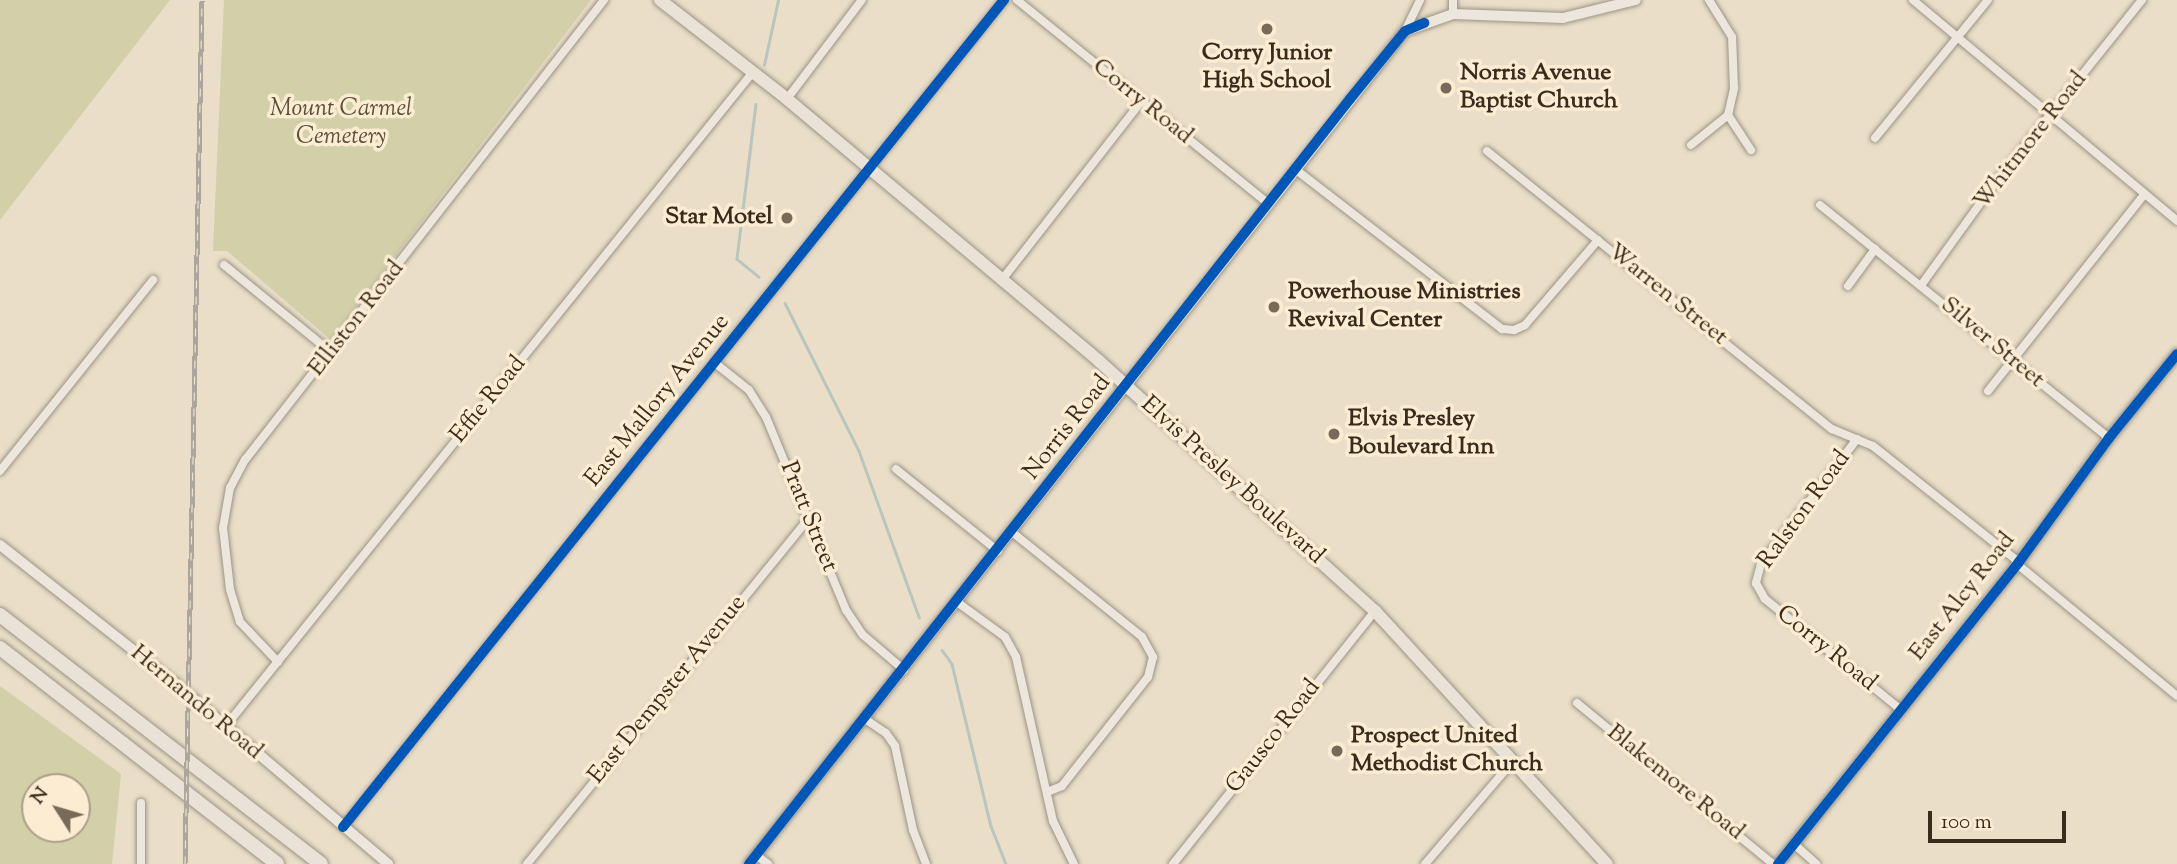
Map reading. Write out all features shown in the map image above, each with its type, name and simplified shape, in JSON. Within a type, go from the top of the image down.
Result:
[{"type":"highway","points":[[0,615],[321,864]]},
{"type":"highway","points":[[0,648],[277,864]]},
{"type":"highway","points":[[223,823],[261,864]]},
{"type":"main road","name":"Elvis Presley Boulevard","points":[[660,0],[787,99],[1128,386],[1375,611],[1607,864]]},
{"type":"main road","points":[[1405,31],[1453,13],[1563,18],[1636,0]]},
{"type":"main road","name":"Norris Road","points":[[753,860],[1405,31]]},
{"type":"main road","name":"East Alcy Road","points":[[1776,864],[2018,563],[2109,438],[2177,354]]},
{"type":"main road","name":"Hernando Road","points":[[0,545],[225,727],[388,864]]},
{"type":"street","name":"Elliston Road","points":[[278,662],[240,622],[223,528],[230,488],[245,460],[332,353],[604,0]]},
{"type":"street","points":[[787,99],[862,0]]},
{"type":"street","name":"East Mallory Avenue","points":[[343,827],[1004,0]]},
{"type":"street","name":"Corry Road","points":[[1017,0],[1268,203]]},
{"type":"street","name":"Norris Road","points":[[1405,31],[1420,0]]},
{"type":"street","points":[[1453,0],[1453,13]]},
{"type":"street","points":[[1709,0],[1732,37],[1735,61],[1728,115],[1751,150]]},
{"type":"street","points":[[1913,0],[2177,221]]},
{"type":"street","points":[[1875,138],[1987,0]]},
{"type":"street","name":"Whitmore Road","points":[[1922,284],[2141,0]]},
{"type":"street","name":"Effie Road","points":[[225,727],[753,72]]},
{"type":"street","points":[[1001,281],[1141,102]]},
{"type":"street","points":[[1691,145],[1728,115]]},
{"type":"street","points":[[1487,152],[1598,240]]},
{"type":"street","name":"Warren Street","points":[[1295,169],[1502,329],[1514,330],[1525,324],[1598,240],[1832,429],[1873,446],[2177,696]]},
{"type":"street","points":[[1988,391],[2010,359],[2144,195]]},
{"type":"street","name":"Silver Street","points":[[1820,205],[1922,284],[2109,438]]},
{"type":"street","points":[[1848,286],[1875,249]]},
{"type":"street","points":[[225,265],[332,353]]},
{"type":"street","points":[[0,471],[153,280]]},
{"type":"street","name":"Pratt Street","points":[[715,363],[749,390],[766,417],[810,517],[846,610],[877,649],[904,670]]},
{"type":"street","name":"Ralston Road","points":[[1756,583],[1761,564],[1857,439]]},
{"type":"street","points":[[896,469],[998,551]]},
{"type":"street","name":"East Dempster Avenue","points":[[527,864],[810,517]]},
{"type":"street","points":[[1013,532],[1142,637],[1153,657],[1148,677],[1062,786],[1047,792]]},
{"type":"street","name":"Corry Road","points":[[1756,583],[1765,599],[1901,710]]},
{"type":"street","points":[[957,602],[1004,637],[1016,657],[1054,821],[1074,864]]},
{"type":"street","name":"Gausco Road","points":[[1173,864],[1375,611]]},
{"type":"street","name":"Blakemore Road","points":[[1577,703],[1776,864]]},
{"type":"street","points":[[865,719],[886,733],[895,746],[913,830],[926,864]]},
{"type":"street","points":[[1425,864],[1513,761]]},
{"type":"street","points":[[141,803],[141,864]]},
{"type":"street","points":[[1794,844],[1816,864]]},
{"type":"street","points":[[753,860],[768,864]]},
{"type":"green space","points":[[0,0],[170,0],[0,220]]},
{"type":"green space","name":"Mount Carmel Cemetery","points":[[224,0],[591,0],[331,340],[227,251],[213,251]]},
{"type":"green space","points":[[0,686],[121,774],[112,864],[0,864]]},
{"type":"waterway","points":[[764,65],[778,0]]},
{"type":"waterway","points":[[756,104],[737,259],[759,277]]},
{"type":"waterway","points":[[785,303],[859,451],[919,617]]},
{"type":"waterway","points":[[942,650],[952,664],[991,826],[1006,864]]},
{"type":"railway","points":[[185,864],[202,0]]},
{"type":"cycle path","points":[[343,827],[1004,0]]},
{"type":"cycle path","points":[[749,864],[1350,99],[1405,31],[1424,23]]},
{"type":"cycle path","points":[[1778,864],[2019,562],[2109,438],[2177,354]]},
{"type":"place","name":"Corry Junior High School","points":[[1267,29]]},
{"type":"place","name":"Norris Avenue Baptist Church","points":[[1446,88]]},
{"type":"place","name":"Star Motel","points":[[787,218]]},
{"type":"place","name":"Powerhouse Ministries Revival Center","points":[[1274,307]]},
{"type":"place","name":"Elvis Presley Boulevard Inn","points":[[1334,434]]},
{"type":"place","name":"Prospect United Methodist Church","points":[[1337,751]]}]
